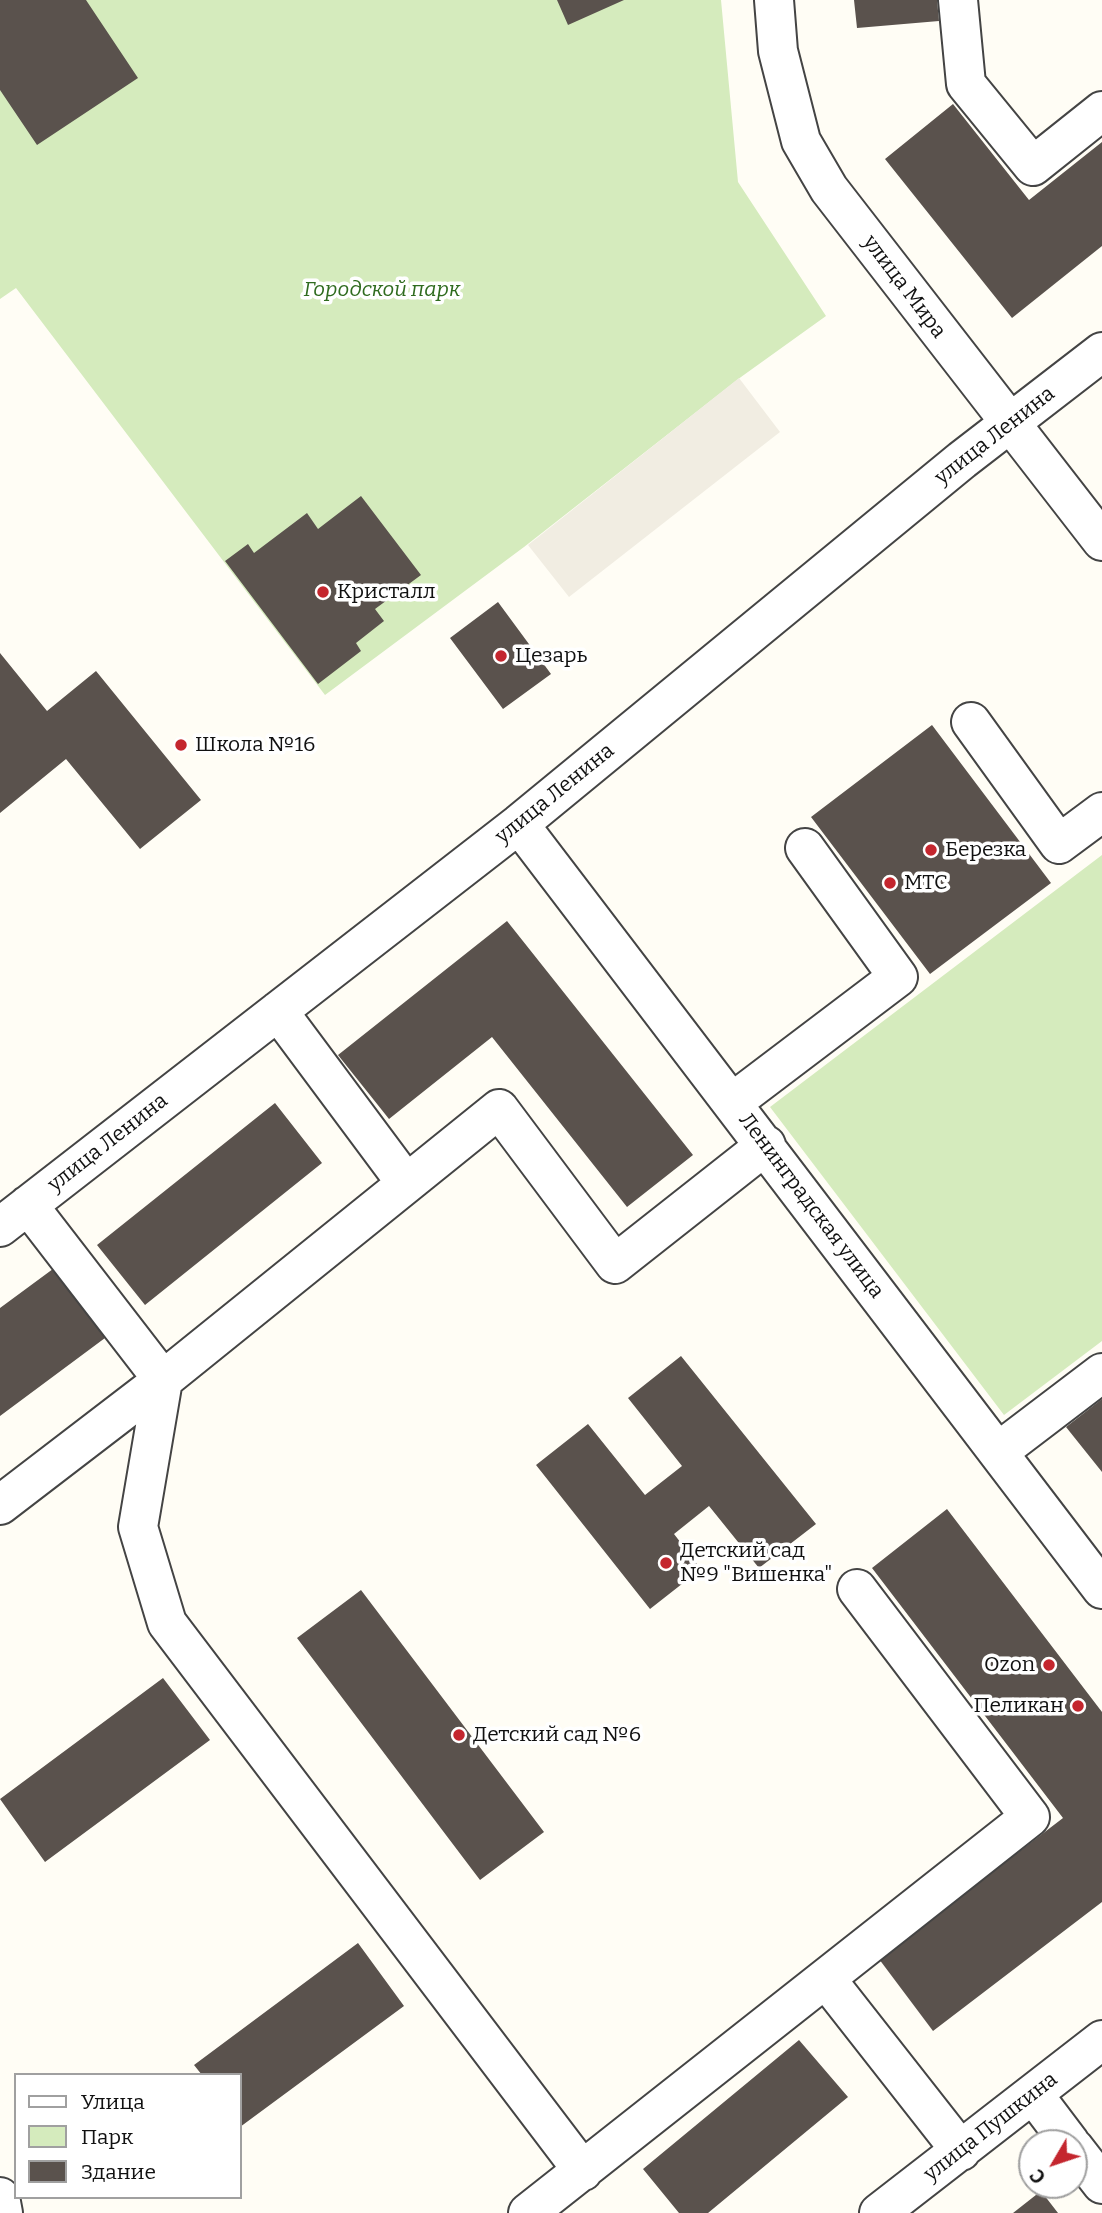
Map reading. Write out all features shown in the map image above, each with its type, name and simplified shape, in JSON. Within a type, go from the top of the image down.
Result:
[{"type":"street","name":"улица Мира","points":[[774,0],[778,51],[801,141],[829,189],[1102,541]]},
{"type":"street","points":[[958,0],[966,83],[1033,166],[1102,111]]},
{"type":"street","name":"улица Ленина","points":[[14,1216],[519,824],[962,460],[1102,352]]},
{"type":"street","points":[[971,722],[1059,844],[1102,811]]},
{"type":"street","name":"Ленинградская улица","points":[[519,824],[1102,1589]]},
{"type":"street","points":[[733,1102],[898,976],[804,848]]},
{"type":"street","points":[[278,1011],[406,1183]]},
{"type":"street","points":[[0,1505],[163,1380],[499,1109],[615,1264],[766,1145]]},
{"type":"street","points":[[14,1216],[163,1380]]},
{"type":"street","points":[[998,1452],[1102,1373]]},
{"type":"street","points":[[163,1380],[138,1527],[167,1623],[583,2171]]},
{"type":"street","points":[[528,2213],[1030,1817],[858,1589]]},
{"type":"street","points":[[826,1979],[961,2151]]},
{"type":"street","name":"улица Пушкина","points":[[879,2213],[1102,2040]]},
{"type":"street","points":[[1033,2094],[1059,2129]]},
{"type":"street","points":[[1088,2166],[1102,2184]]},
{"type":"street","points":[[0,2197],[3,2213]]},
{"type":"green space","name":"Городской парк","points":[[0,0],[721,0],[738,182],[826,316],[741,377],[524,547],[325,695],[16,288],[0,299]]},
{"type":"green space","points":[[1102,855],[1102,1341],[1004,1415],[770,1107]]},
{"type":"shaded area","points":[[739,378],[780,432],[569,597],[528,545]]},
{"type":"building","points":[[0,0],[86,0],[138,78],[37,145],[0,90]]},
{"type":"building","points":[[557,0],[624,0],[568,25]]},
{"type":"building","points":[[854,0],[937,0],[939,21],[857,28]]},
{"type":"building","points":[[953,104],[1029,200],[1102,142],[1102,246],[1012,318],[885,159]]},
{"type":"building","name":"Кристалл","points":[[361,496],[421,575],[375,609],[384,621],[356,643],[361,651],[318,684],[225,561],[248,544],[254,553],[307,513],[318,529]]},
{"type":"building","name":"Цезарь","points":[[498,602],[551,674],[503,709],[450,638]]},
{"type":"building","points":[[0,653],[47,711],[96,671],[201,800],[140,849],[66,759],[0,813]]},
{"type":"building","name":"Березка","points":[[932,725],[1051,883],[930,974],[811,817]]},
{"type":"building","points":[[507,921],[693,1155],[627,1207],[492,1037],[389,1119],[338,1055]]},
{"type":"building","points":[[275,1103],[322,1163],[145,1305],[97,1245]]},
{"type":"building","points":[[57,1266],[105,1338],[0,1416],[0,1308]]},
{"type":"building","points":[[681,1356],[816,1524],[759,1568],[709,1506],[674,1534],[701,1569],[650,1609],[536,1465],[588,1424],[645,1495],[682,1466],[628,1398]]},
{"type":"building","points":[[1102,1399],[1102,1472],[1066,1427]]},
{"type":"building","points":[[947,1509],[1102,1712],[1102,1902],[933,2031],[879,1959],[1063,1818],[872,1568]]},
{"type":"building","points":[[361,1590],[544,1832],[480,1880],[297,1638]]},
{"type":"building","points":[[163,1678],[210,1740],[45,1862],[0,1799]]},
{"type":"building","points":[[358,1943],[404,2006],[242,2126],[242,2073],[200,2073],[194,2065]]},
{"type":"building","points":[[799,2040],[848,2097],[708,2213],[679,2213],[643,2169]]},
{"type":"building","points":[[1031,2199],[1047,2199],[1058,2213],[1013,2213]]},
{"type":"place","name":"Кристалл","points":[[323,592]]},
{"type":"place","name":"Цезарь","points":[[501,656]]},
{"type":"place","name":"Школа №16","points":[[181,745]]},
{"type":"place","name":"Березка","points":[[931,850]]},
{"type":"place","name":"МТС","points":[[890,883]]},
{"type":"place","name":"Детский сад №9 \"Вишенка\"","points":[[666,1563]]},
{"type":"place","name":"Ozon","points":[[1049,1665]]},
{"type":"place","name":"Пеликан","points":[[1078,1706]]},
{"type":"place","name":"Детский сад №6","points":[[459,1735]]}]
